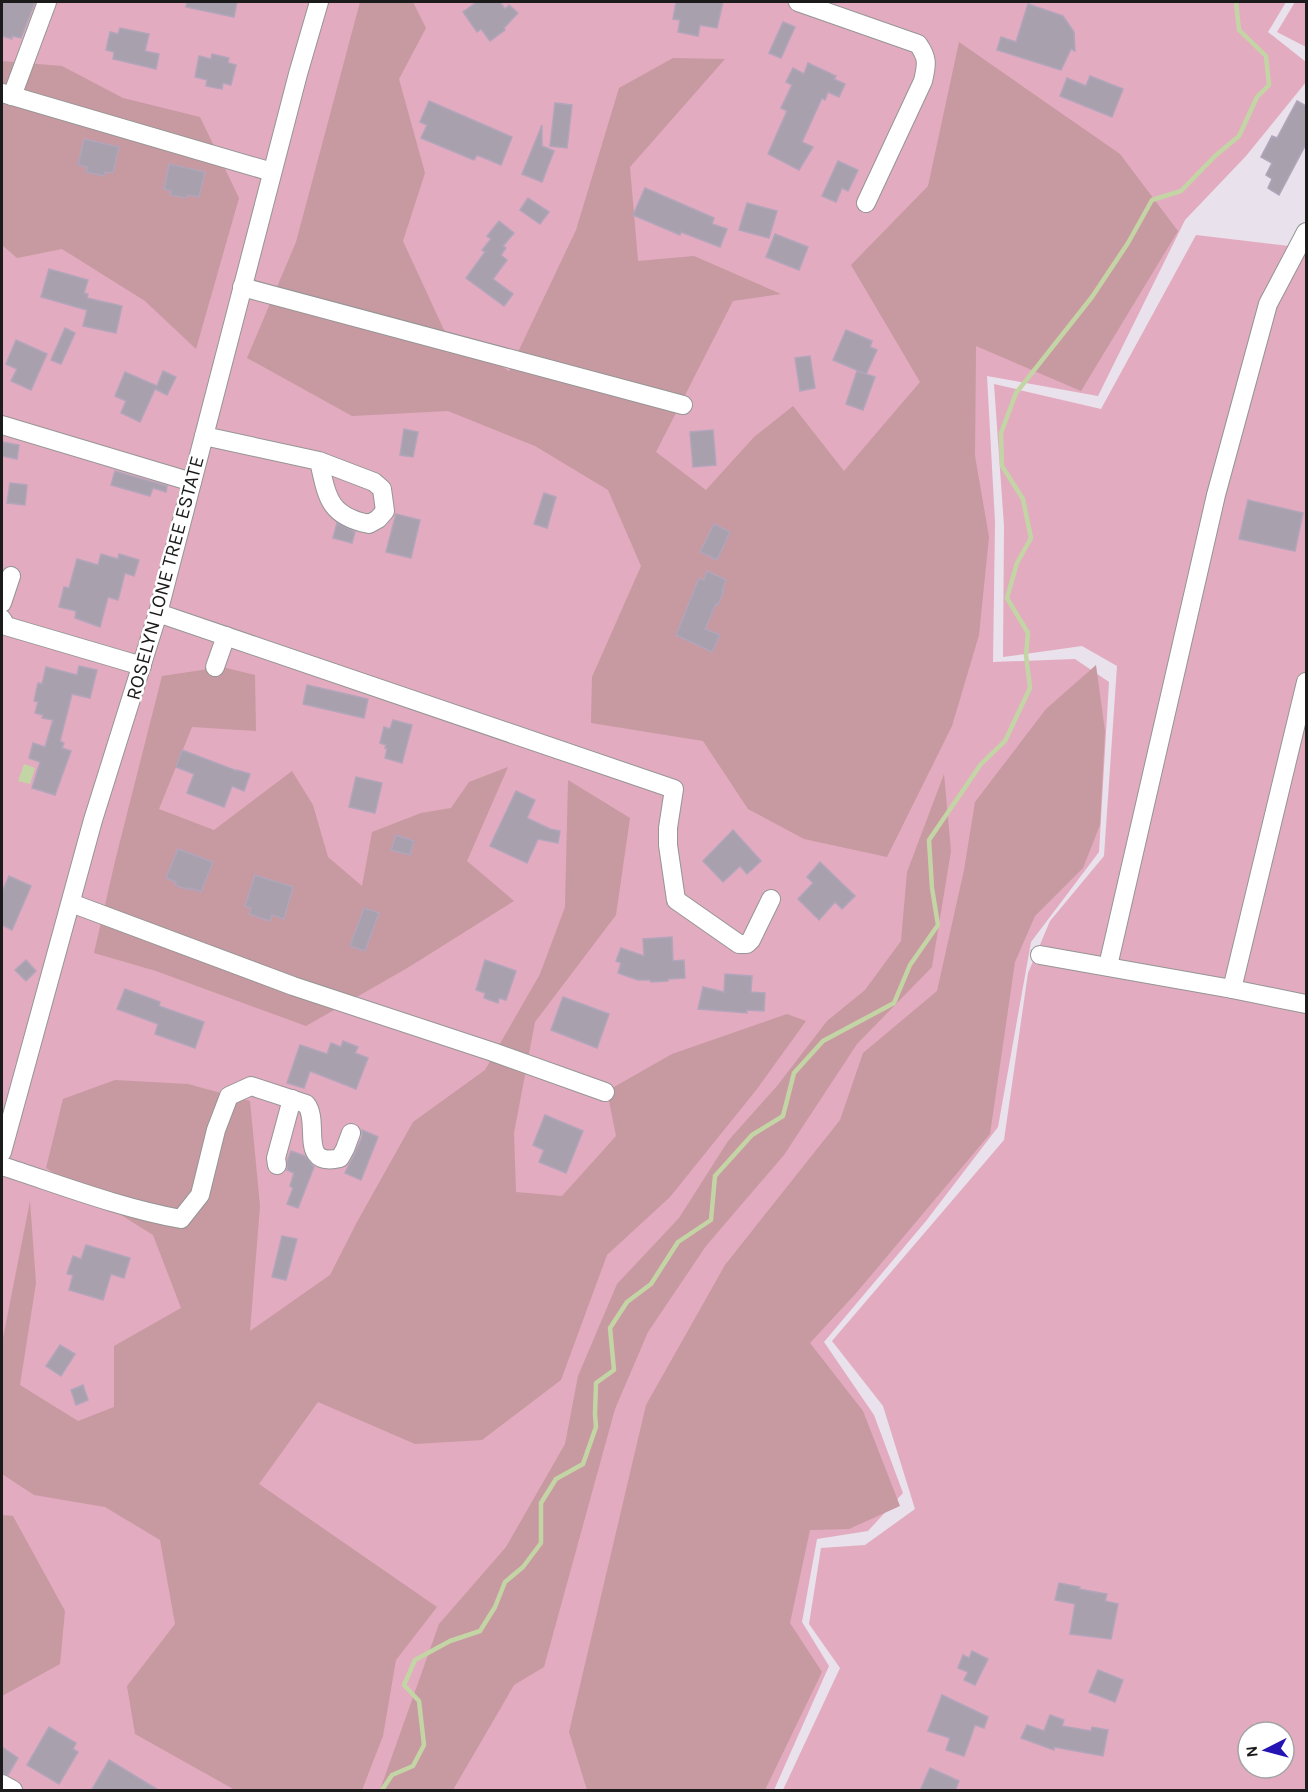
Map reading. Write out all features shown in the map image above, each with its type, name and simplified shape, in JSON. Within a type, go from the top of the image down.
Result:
[{"type":"street","points":[[47,2],[7,95],[272,172]]},
{"type":"street","name":"ROSELYN LONE TREE ESTATE","points":[[2,1152],[93,820],[158,613],[272,172],[319,2]]},
{"type":"street","points":[[798,2],[918,44],[924,52],[927,65],[923,81],[866,203]]},
{"type":"street","points":[[1108,966],[1222,472],[1268,304],[1306,232]]},
{"type":"street","points":[[243,286],[683,405]]},
{"type":"street","points":[[2,425],[192,482]]},
{"type":"street","points":[[204,436],[319,461]]},
{"type":"street","points":[[2,603],[11,576]]},
{"type":"street","points":[[158,613],[674,789],[668,836],[676,900],[739,944],[747,944],[771,899]]},
{"type":"street","points":[[2,619],[6,626],[142,666]]},
{"type":"street","points":[[215,667],[225,636]]},
{"type":"street","points":[[1232,989],[1306,682]]},
{"type":"street","points":[[71,903],[293,986],[493,1052],[605,1092]]},
{"type":"street","points":[[1040,955],[1306,1004]]},
{"type":"street","points":[[2,1166],[150,1214],[181,1219],[200,1195],[216,1130],[229,1096],[251,1086],[306,1104],[309,1107],[316,1154],[322,1159],[340,1158],[351,1133]]},
{"type":"street","points":[[277,1165],[276,1158],[292,1099]]},
{"type":"street","points":[[2,1784],[13,1791]]},
{"type":"shaded area","points":[[2,2],[1286,2],[1268,32],[1306,62],[1306,82],[1246,156],[1185,220],[1098,396],[987,376],[995,522],[993,662],[1075,659],[1109,682],[1099,852],[1031,942],[998,1127],[926,1221],[824,1342],[874,1415],[903,1493],[868,1531],[817,1539],[802,1622],[829,1666],[774,1790],[2,1790]]},
{"type":"shaded area","points":[[360,2],[413,2],[426,28],[399,79],[425,173],[403,241],[444,330],[509,371],[576,230],[619,88],[673,58],[725,59],[630,167],[638,261],[694,256],[781,294],[733,301],[656,452],[706,490],[754,437],[793,406],[844,471],[920,382],[851,265],[928,186],[959,42],[1120,154],[1178,231],[1081,391],[976,346],[975,456],[989,537],[979,635],[952,726],[887,857],[804,839],[748,809],[703,741],[591,723],[592,677],[641,566],[608,490],[535,446],[448,411],[352,416],[247,358],[296,242]]},
{"type":"shaded area","points":[[1295,2],[1306,2],[1306,47],[1277,32]]},
{"type":"shaded area","points":[[2,61],[62,66],[123,98],[200,117],[239,198],[196,349],[145,301],[62,249],[17,258],[2,245]]},
{"type":"shaded area","points":[[1196,235],[1306,248],[1306,1790],[783,1790],[840,1668],[809,1624],[821,1548],[865,1545],[915,1509],[883,1406],[832,1341],[1004,1140],[1028,973],[1050,921],[1104,856],[1117,666],[1082,646],[1003,657],[1004,526],[994,384],[1101,409]]},
{"type":"shaded area","points":[[1096,665],[1105,731],[1100,825],[1083,868],[1035,916],[1015,962],[990,1134],[857,1292],[810,1343],[863,1411],[900,1506],[849,1529],[810,1530],[790,1623],[822,1672],[765,1790],[587,1790],[569,1732],[646,1405],[725,1265],[840,1120],[863,1053],[937,991],[964,870],[975,802],[1046,709]]},
{"type":"shaded area","points":[[222,667],[255,675],[256,731],[192,727],[159,809],[214,830],[292,771],[313,805],[328,857],[362,886],[372,832],[421,813],[451,808],[469,782],[508,767],[467,861],[514,901],[409,967],[306,1026],[156,971],[94,953],[162,676]]},
{"type":"shaded area","points":[[24,764],[35,768],[30,784],[18,781]]},
{"type":"shaded area","points":[[944,774],[951,851],[932,967],[857,1044],[784,1155],[706,1246],[648,1332],[615,1409],[544,1667],[514,1685],[453,1790],[380,1790],[439,1624],[506,1547],[565,1444],[578,1376],[617,1284],[679,1218],[728,1141],[777,1086],[827,1021],[865,990],[901,941],[907,872]]},
{"type":"shaded area","points":[[568,780],[630,818],[616,915],[535,1022],[514,1133],[516,1192],[562,1196],[616,1136],[607,1091],[672,1054],[787,1014],[806,1021],[757,1089],[670,1197],[607,1255],[561,1380],[482,1440],[415,1444],[318,1402],[259,1484],[437,1607],[396,1660],[383,1736],[362,1790],[235,1790],[135,1734],[127,1686],[175,1624],[160,1540],[105,1507],[34,1495],[2,1474],[2,1343],[30,1201],[36,1283],[20,1385],[78,1421],[114,1407],[114,1346],[181,1308],[153,1235],[46,1168],[63,1099],[115,1080],[188,1084],[250,1101],[260,1206],[250,1331],[330,1275],[413,1122],[485,1070],[540,974],[565,907]]},
{"type":"shaded area","points":[[2,1515],[13,1516],[65,1611],[60,1664],[2,1696]]},
{"type":"building","points":[[2,2],[35,2],[21,38],[12,36],[12,39],[2,36]]},
{"type":"building","points":[[187,2],[237,2],[234,17],[186,7]]},
{"type":"building","points":[[477,2],[500,2],[505,9],[509,5],[518,13],[504,28],[505,30],[490,41],[481,29],[477,32],[463,12]]},
{"type":"building","points":[[676,2],[723,2],[717,28],[700,25],[698,36],[678,32],[680,20],[673,19]]},
{"type":"building","points":[[1028,4],[1063,16],[1074,32],[1075,51],[1071,49],[1061,70],[997,50],[1001,37],[1016,42]]},
{"type":"building","points":[[783,22],[795,27],[781,58],[769,53]]},
{"type":"building","points":[[120,28],[149,34],[145,51],[159,54],[156,69],[113,59],[114,52],[106,50],[110,32],[118,34]]},
{"type":"building","points":[[212,54],[229,58],[228,63],[236,65],[231,85],[223,83],[222,89],[206,86],[207,80],[195,77],[199,56],[211,59]]},
{"type":"building","points":[[808,63],[836,76],[834,79],[845,84],[839,97],[828,92],[825,100],[822,98],[802,142],[813,147],[799,170],[768,154],[787,111],[781,108],[792,85],[786,82],[793,68],[804,74]]},
{"type":"building","points":[[1090,76],[1123,89],[1112,117],[1060,96],[1067,78],[1086,86]]},
{"type":"building","points":[[429,101],[512,137],[501,165],[477,155],[474,160],[421,138],[427,125],[420,122]]},
{"type":"building","points":[[1297,101],[1306,106],[1306,144],[1279,195],[1268,188],[1272,179],[1266,175],[1272,163],[1261,157],[1272,136],[1277,138]]},
{"type":"building","points":[[555,103],[572,105],[567,148],[550,146]]},
{"type":"building","points":[[542,125],[542,146],[554,151],[542,182],[522,174]]},
{"type":"building","points":[[84,139],[119,147],[113,173],[105,172],[104,176],[86,172],[87,167],[78,165]]},
{"type":"building","points":[[838,161],[858,170],[848,191],[842,188],[836,202],[822,196]]},
{"type":"building","points":[[169,164],[205,172],[199,197],[187,195],[186,198],[170,195],[171,191],[164,189]]},
{"type":"building","points":[[645,188],[714,218],[712,224],[727,229],[720,247],[681,232],[680,235],[633,215]]},
{"type":"building","points":[[528,198],[549,212],[540,224],[520,210]]},
{"type":"building","points":[[747,203],[777,211],[769,238],[739,230]]},
{"type":"building","points":[[499,221],[514,233],[503,246],[506,248],[501,255],[507,260],[493,279],[513,294],[504,306],[466,278],[485,252],[482,250],[491,239],[487,236]]},
{"type":"building","points":[[775,234],[808,247],[799,270],[766,257]]},
{"type":"building","points":[[49,269],[88,280],[84,293],[88,294],[87,298],[122,306],[116,333],[83,326],[87,310],[41,297]]},
{"type":"building","points":[[65,328],[75,333],[61,364],[51,360]]},
{"type":"building","points":[[846,330],[872,341],[870,347],[877,350],[866,374],[833,360]]},
{"type":"building","points":[[16,340],[47,354],[31,390],[11,381],[17,369],[6,364]]},
{"type":"building","points":[[810,356],[815,388],[800,391],[795,358]]},
{"type":"building","points":[[163,371],[176,377],[167,395],[155,389],[140,422],[121,413],[126,401],[115,396],[125,372],[157,386]]},
{"type":"building","points":[[857,371],[875,377],[863,410],[846,404]]},
{"type":"building","points":[[404,429],[418,432],[413,457],[400,455]]},
{"type":"building","points":[[713,430],[716,465],[693,467],[690,432]]},
{"type":"building","points":[[2,442],[19,445],[17,459],[2,456]]},
{"type":"building","points":[[115,471],[167,486],[166,492],[153,488],[150,496],[111,485]]},
{"type":"building","points":[[10,483],[27,485],[25,505],[7,503]]},
{"type":"building","points":[[544,493],[556,497],[547,528],[534,524]]},
{"type":"building","points":[[1248,500],[1303,513],[1295,551],[1239,539]]},
{"type":"building","points":[[396,514],[420,520],[411,558],[386,552]]},
{"type":"building","points":[[337,523],[355,532],[352,543],[333,538]]},
{"type":"building","points":[[714,524],[730,532],[717,560],[700,552]]},
{"type":"building","points":[[101,554],[118,559],[119,554],[139,560],[134,576],[125,573],[118,600],[108,597],[100,627],[75,618],[76,611],[59,607],[64,587],[69,588],[77,559],[98,565]]},
{"type":"building","points":[[707,571],[726,580],[718,605],[716,604],[705,629],[720,635],[712,652],[676,635],[699,578],[704,580]]},
{"type":"building","points":[[79,666],[97,670],[90,698],[72,694],[60,741],[64,743],[62,748],[71,751],[55,795],[32,788],[40,762],[29,758],[33,743],[45,747],[53,720],[42,718],[43,715],[35,713],[38,702],[34,701],[38,683],[42,684],[46,667],[77,675]]},
{"type":"building","points":[[307,685],[368,699],[364,718],[303,704]]},
{"type":"building","points":[[393,720],[412,725],[402,763],[385,758],[386,745],[380,743],[384,727],[390,729]]},
{"type":"building","points":[[182,750],[250,774],[244,791],[232,786],[224,807],[187,793],[194,774],[176,767]]},
{"type":"building","points":[[356,777],[382,783],[375,813],[349,807]]},
{"type":"building","points":[[516,791],[535,800],[527,818],[550,829],[560,831],[558,843],[538,839],[527,863],[490,846]]},
{"type":"building","points":[[733,830],[761,861],[747,874],[740,866],[723,882],[703,861]]},
{"type":"building","points":[[396,835],[414,841],[410,855],[391,850]]},
{"type":"building","points":[[178,849],[213,862],[201,892],[175,885],[176,882],[166,878]]},
{"type":"building","points":[[820,862],[855,896],[842,909],[835,902],[819,920],[798,899],[813,883],[807,877]]},
{"type":"building","points":[[255,875],[293,887],[284,919],[272,915],[270,921],[249,914],[251,908],[245,906]]},
{"type":"building","points":[[9,876],[31,886],[12,930],[2,925],[2,892]]},
{"type":"building","points":[[364,908],[379,913],[365,951],[350,946]]},
{"type":"building","points":[[672,937],[673,961],[684,960],[685,978],[651,982],[618,973],[621,963],[616,961],[621,948],[644,956],[643,939]]},
{"type":"building","points":[[26,960],[36,971],[26,981],[15,970]]},
{"type":"building","points":[[485,960],[516,971],[506,1000],[499,998],[498,1003],[484,998],[485,993],[476,990]]},
{"type":"building","points":[[725,974],[752,976],[751,992],[765,993],[764,1011],[747,1010],[747,1013],[698,1009],[703,987],[724,992]]},
{"type":"building","points":[[125,989],[160,1002],[159,1006],[204,1022],[195,1048],[155,1034],[158,1024],[117,1009]]},
{"type":"building","points":[[563,997],[609,1014],[597,1048],[551,1030]]},
{"type":"building","points":[[343,1041],[358,1047],[355,1053],[368,1058],[356,1089],[310,1071],[304,1088],[287,1083],[300,1045],[327,1054],[331,1043],[341,1047]]},
{"type":"building","points":[[545,1115],[583,1131],[566,1173],[539,1162],[544,1150],[533,1145]]},
{"type":"building","points":[[362,1130],[378,1137],[361,1180],[345,1173],[362,1137]]},
{"type":"building","points":[[291,1151],[305,1156],[314,1167],[298,1208],[287,1204],[293,1188],[290,1186],[294,1173],[287,1170]]},
{"type":"building","points":[[282,1236],[297,1239],[286,1280],[272,1277]]},
{"type":"building","points":[[86,1245],[130,1258],[124,1278],[111,1274],[103,1300],[69,1290],[73,1275],[67,1274],[73,1256],[81,1259]]},
{"type":"building","points":[[60,1345],[75,1354],[61,1376],[46,1366]]},
{"type":"building","points":[[83,1385],[88,1400],[76,1405],[71,1390]]},
{"type":"building","points":[[1059,1583],[1107,1594],[1105,1601],[1118,1604],[1111,1639],[1070,1634],[1075,1604],[1055,1600]]},
{"type":"building","points":[[972,1651],[988,1659],[975,1685],[964,1680],[968,1672],[958,1668],[963,1655],[969,1658]]},
{"type":"building","points":[[1098,1670],[1123,1680],[1115,1702],[1089,1692]]},
{"type":"building","points":[[942,1695],[988,1717],[984,1728],[975,1725],[964,1756],[946,1750],[950,1738],[928,1731]]},
{"type":"building","points":[[1050,1715],[1064,1720],[1062,1726],[1091,1731],[1092,1727],[1108,1730],[1103,1756],[1054,1747],[1054,1750],[1021,1738],[1027,1725],[1044,1731]]},
{"type":"building","points":[[49,1727],[76,1743],[73,1749],[78,1752],[59,1784],[27,1765]]},
{"type":"building","points":[[2,1747],[18,1758],[8,1775],[2,1773]]},
{"type":"building","points":[[109,1760],[160,1791],[91,1791]]},
{"type":"building","points":[[930,1768],[959,1781],[955,1791],[920,1791]]},
{"type":"waterway","points":[[382,1790],[392,1775],[413,1766],[424,1745],[419,1701],[404,1685],[415,1660],[450,1641],[480,1631],[495,1607],[505,1582],[523,1567],[541,1543],[541,1503],[556,1479],[583,1464],[596,1427],[596,1383],[614,1370],[610,1328],[627,1302],[651,1284],[678,1242],[711,1220],[715,1176],[752,1135],[783,1116],[794,1073],[823,1041],[894,1003],[910,965],[938,925],[932,888],[929,840],[981,764],[1005,741],[1030,688],[1026,655],[1028,633],[1007,598],[1017,563],[1031,538],[1023,499],[1002,466],[1001,433],[1016,393],[1092,297],[1128,243],[1152,200],[1181,191],[1215,156],[1239,136],[1257,97],[1269,85],[1266,56],[1239,30],[1236,2]]}]
